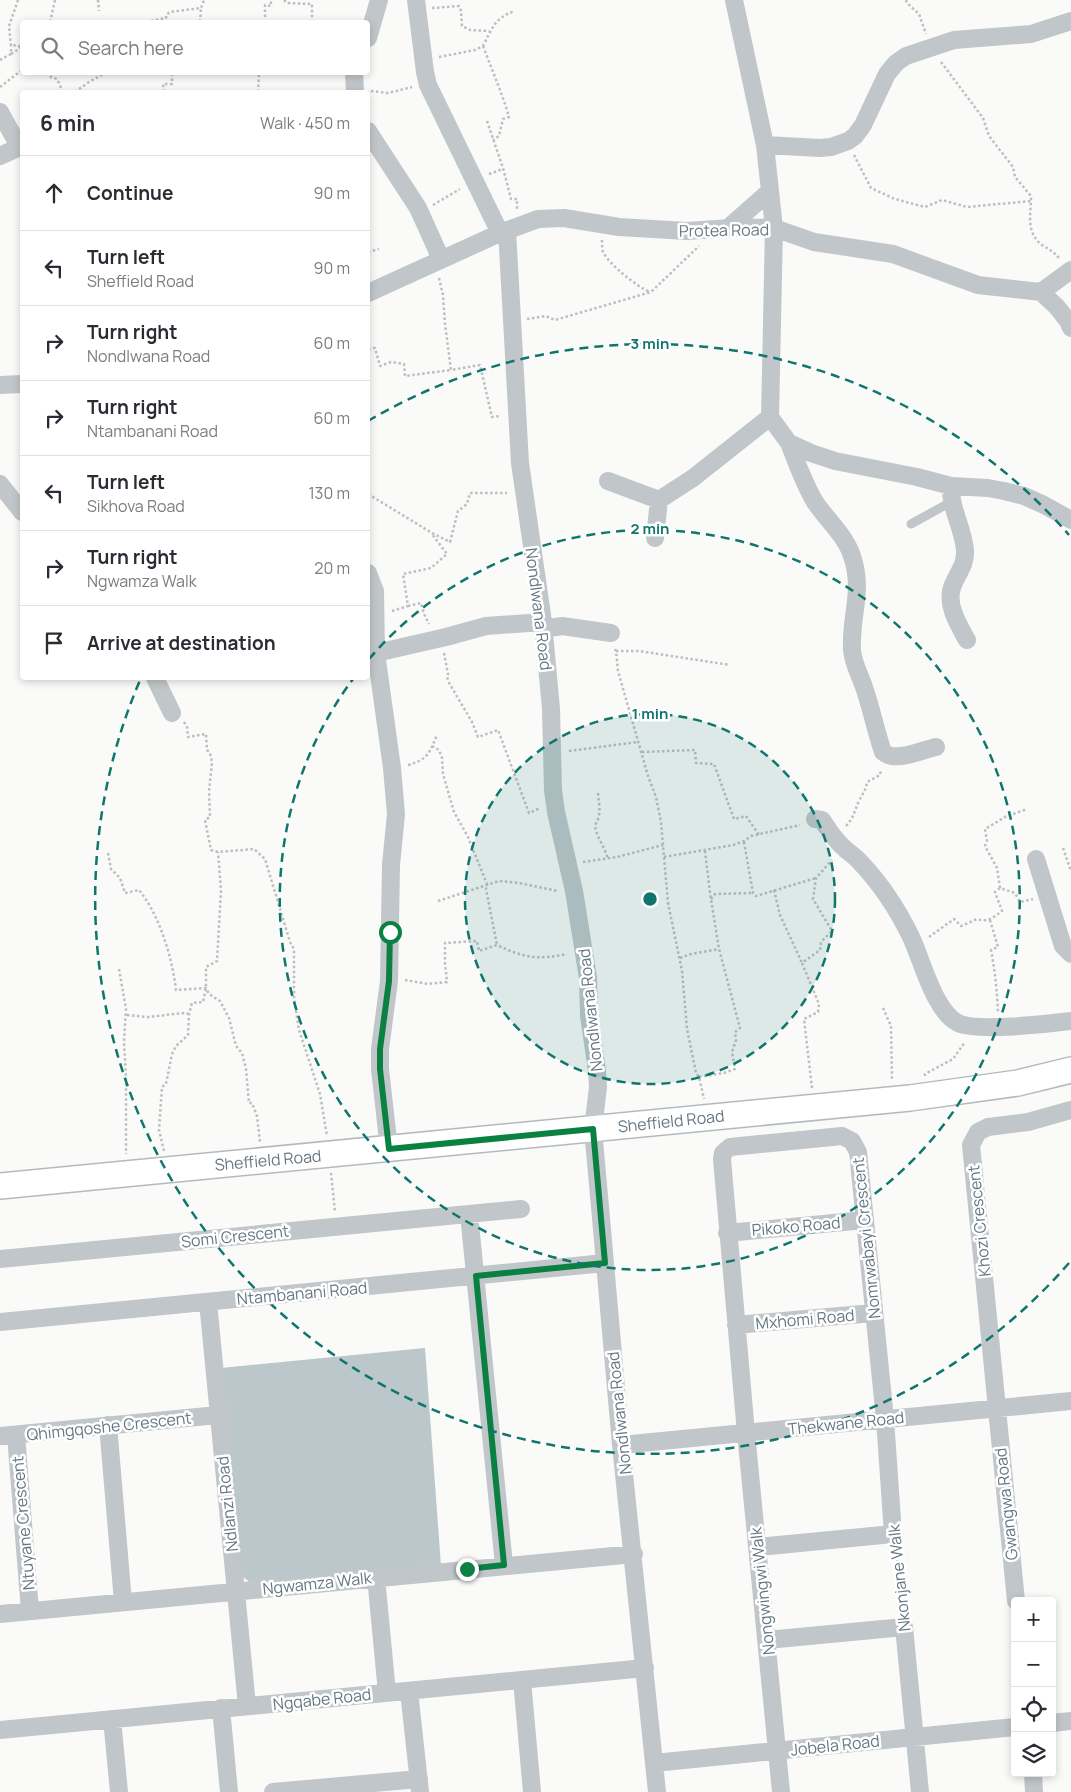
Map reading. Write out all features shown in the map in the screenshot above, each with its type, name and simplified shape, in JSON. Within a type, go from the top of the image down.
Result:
[{"type":"street","points":[[370,31],[379,0]]},
{"type":"street","points":[[734,0],[765,145],[774,228],[770,417],[789,443],[814,501],[845,539],[852,554],[858,583],[853,656],[883,752],[892,757],[901,756],[936,746]]},
{"type":"street","points":[[417,6],[427,80],[446,124],[479,188],[508,230]]},
{"type":"street","points":[[765,145],[806,148],[831,147],[856,136],[887,74],[896,63],[906,56],[960,39],[1031,34],[1071,21]]},
{"type":"street","points":[[0,112],[20,145]]},
{"type":"street","points":[[370,134],[418,208],[438,261]]},
{"type":"street","points":[[0,156],[20,147]]},
{"type":"street","points":[[728,228],[770,192]]},
{"type":"street","name":"Protea Road","points":[[370,292],[508,230],[538,219],[549,218],[564,218],[658,230],[774,228],[814,242],[858,250],[885,252],[909,258],[978,285],[1041,292]]},
{"type":"street","name":"Nondlwana Road","points":[[508,230],[509,293],[513,328],[516,413],[523,490],[543,625],[551,709],[554,800],[574,891],[588,978],[591,1034],[597,1071],[597,1095],[593,1129],[621,1445],[634,1554],[657,1792]]},
{"type":"street","points":[[1067,273],[1041,292],[1070,320]]},
{"type":"street","points":[[0,385],[20,384]]},
{"type":"street","points":[[659,500],[693,478],[770,417]]},
{"type":"street","points":[[789,443],[835,461],[917,477],[951,494],[988,488],[1024,496],[1052,508],[1071,520]]},
{"type":"street","points":[[608,481],[659,500]]},
{"type":"street","points":[[0,484],[20,509]]},
{"type":"street","points":[[951,494],[963,536],[965,553],[962,570],[952,586],[952,607],[967,640]]},
{"type":"street","points":[[655,538],[659,500]]},
{"type":"street","points":[[370,578],[375,591],[376,653],[392,768],[396,814],[391,864],[389,981],[380,1049],[380,1069],[389,1149]]},
{"type":"street","points":[[376,653],[486,626],[562,626],[611,633]]},
{"type":"street","points":[[156,680],[172,713]]},
{"type":"street","points":[[816,819],[822,820],[839,843],[859,860],[885,892],[902,918],[916,947],[926,977],[939,1002],[951,1019],[969,1026],[1045,1024],[1071,1021]]},
{"type":"street","points":[[1036,859],[1063,946],[1071,954]]},
{"type":"street","name":"Sheffield Road","points":[[0,1186],[126,1174],[330,1162],[389,1149],[974,1090],[1018,1083],[1071,1070]]},
{"type":"street","name":"Khozi Crescent","points":[[997,1408],[971,1145],[978,1132],[988,1127],[1028,1122],[1071,1110]]},
{"type":"street","name":"Nomrwabayi Crescent","points":[[746,1433],[722,1159],[726,1150],[730,1147],[842,1136],[852,1141],[858,1152],[884,1419]]},
{"type":"street","name":"Somi Crescent","points":[[0,1259],[521,1209]]},
{"type":"street","points":[[469,1214],[504,1565]]},
{"type":"street","name":"Pikoko Road","points":[[728,1232],[865,1220]]},
{"type":"street","name":"Ntambanani Road","points":[[0,1322],[605,1263]]},
{"type":"street","name":"Ndlanzi Road","points":[[208,1302],[247,1706]]},
{"type":"street","name":"Mxhomi Road","points":[[736,1325],[874,1313]]},
{"type":"street","name":"Thekwane Road","points":[[621,1445],[1071,1401]]},
{"type":"street","name":"Gwangwa Road","points":[[997,1408],[1016,1597]]},
{"type":"street","name":"Qhimgqoshe Crescent","points":[[8,1436],[218,1415]]},
{"type":"street","name":"Nkonjane Walk","points":[[884,1419],[893,1534]]},
{"type":"street","points":[[108,1425],[123,1602]]},
{"type":"street","name":"Nongwingwi Walk","points":[[746,1433],[781,1792]]},
{"type":"street","name":"Ntuyane Crescent","points":[[8,1436],[30,1611]]},
{"type":"street","points":[[758,1547],[893,1534]]},
{"type":"street","name":"Ngwamza Walk","points":[[0,1614],[634,1554]]},
{"type":"street","points":[[376,1577],[387,1693]]},
{"type":"street","points":[[767,1640],[904,1628]]},
{"type":"street","name":"Nkonjane Walk","points":[[904,1628],[920,1792]]},
{"type":"street","name":"Ngqabe Road","points":[[0,1730],[645,1668]]},
{"type":"street","points":[[522,1680],[532,1792]]},
{"type":"street","points":[[273,1792],[419,1786],[410,1691]]},
{"type":"street","points":[[221,1708],[229,1792]]},
{"type":"street","points":[[112,1719],[119,1792]]},
{"type":"street","points":[[1056,1723],[1071,1722]]},
{"type":"street","name":"Jobela Road","points":[[654,1763],[1011,1727]]},
{"type":"street","points":[[1032,1777],[1034,1792]]},
{"type":"lane","points":[[911,524],[951,494]]},
{"type":"path","points":[[11,54],[8,26],[18,0]]},
{"type":"path","points":[[50,20],[55,0]]},
{"type":"path","points":[[98,0],[99,11]]},
{"type":"path","points":[[200,20],[204,0]]},
{"type":"path","points":[[265,17],[265,5],[271,6],[271,0]]},
{"type":"path","points":[[284,0],[287,3],[312,4],[312,20]]},
{"type":"path","points":[[906,0],[906,3],[919,14],[928,38],[936,46],[983,118],[989,136],[1013,167],[1015,177],[1031,196],[1029,224],[1034,237],[1042,245],[1052,250],[1067,273]]},
{"type":"path","points":[[417,6],[437,8],[459,6],[462,26],[470,30],[489,31]]},
{"type":"path","points":[[156,20],[166,18],[166,15],[170,12],[201,8]]},
{"type":"path","points":[[424,62],[476,50],[483,46],[489,31],[505,14],[515,11]]},
{"type":"path","points":[[11,46],[17,45],[20,47]]},
{"type":"path","points":[[483,46],[509,117],[504,119],[499,136],[493,140]]},
{"type":"path","points":[[0,60],[20,49]]},
{"type":"path","points":[[0,87],[20,72]]},
{"type":"path","points":[[50,75],[57,79],[62,90]]},
{"type":"path","points":[[78,90],[102,75]]},
{"type":"path","points":[[164,90],[163,84],[172,84],[172,75]]},
{"type":"path","points":[[258,90],[259,75]]},
{"type":"path","points":[[354,85],[388,93],[427,80]]},
{"type":"path","points":[[488,121],[511,199],[516,199],[508,230]]},
{"type":"path","points":[[856,136],[853,154],[872,188],[895,199],[925,207],[942,200],[967,207],[1031,201]]},
{"type":"path","points":[[603,224],[602,250],[611,264],[642,288],[651,292]]},
{"type":"path","points":[[513,328],[519,326],[521,320],[546,316],[555,320],[651,292],[708,237],[710,230]]},
{"type":"path","points":[[370,251],[379,249]]},
{"type":"path","points":[[438,261],[451,370]]},
{"type":"path","points":[[370,349],[375,348],[380,366],[391,362],[404,364],[405,376],[480,365],[492,417],[516,413]]},
{"type":"path","points":[[370,495],[450,542],[458,511],[467,504],[470,493],[518,493],[523,490]]},
{"type":"path","points":[[408,606],[403,574],[432,568],[448,554],[432,533]]},
{"type":"path","points":[[375,613],[392,611],[421,603],[424,614],[444,653],[448,681],[472,722],[478,737],[498,730],[529,813],[554,800]]},
{"type":"path","points":[[611,633],[613,646],[616,651],[618,670],[638,742],[656,796],[663,844],[668,903],[679,958],[687,1029],[696,1073],[700,1077],[704,1103]]},
{"type":"path","points":[[616,651],[639,650],[730,665]]},
{"type":"path","points":[[172,713],[182,720],[187,727],[188,736],[206,734],[207,750],[210,753],[212,762],[208,791],[210,817],[205,820],[211,850],[218,852],[254,849],[265,859],[290,942],[294,949],[294,998],[299,1030],[320,1094],[337,1226]]},
{"type":"path","points":[[392,768],[420,761],[427,756],[437,735]]},
{"type":"path","points":[[552,751],[638,742]]},
{"type":"path","points":[[432,746],[438,750],[442,758],[443,774],[454,812],[468,837],[488,884],[486,889],[497,945]]},
{"type":"path","points":[[642,752],[695,750],[696,764],[714,764],[734,819],[746,816],[759,834]]},
{"type":"path","points":[[802,963],[820,950],[821,942],[832,931],[813,900],[816,878],[839,843],[856,812],[859,801],[866,790],[867,782],[880,775],[886,755]]},
{"type":"path","points":[[598,794],[600,810],[594,825],[596,833],[606,850],[608,859]]},
{"type":"path","points":[[1000,888],[996,868],[985,846],[987,842],[985,829],[1005,817],[1027,809]]},
{"type":"path","points":[[664,857],[705,851],[744,842],[748,837],[816,819]]},
{"type":"path","points":[[744,842],[753,892],[756,896],[816,878]]},
{"type":"path","points":[[567,866],[608,859],[663,844]]},
{"type":"path","points":[[1063,848],[1071,871]]},
{"type":"path","points":[[700,1077],[735,1069],[732,1052],[736,1040],[735,1032],[740,1028],[719,949],[705,851]]},
{"type":"path","points":[[164,1154],[159,1130],[162,1087],[166,1084],[172,1054],[176,1046],[188,1035],[189,1014],[192,1003],[203,1002],[206,988],[206,968],[217,961],[220,890],[218,852]]},
{"type":"path","points":[[108,853],[111,869],[120,878],[125,893],[139,890],[153,911],[164,940],[176,990],[206,988]]},
{"type":"path","points":[[438,901],[488,884],[504,881],[544,890],[574,891]]},
{"type":"path","points":[[1000,888],[1015,892],[1020,902],[1025,900],[1036,901],[1038,914],[1053,911]]},
{"type":"path","points":[[916,947],[954,920],[961,926],[977,919],[990,920],[1002,911],[995,892],[1000,888]]},
{"type":"path","points":[[774,890],[780,915],[819,1004],[818,1012],[804,1019],[813,1092]]},
{"type":"path","points":[[711,899],[716,894],[753,892]]},
{"type":"path","points":[[990,920],[998,947],[991,950],[996,982],[998,1026]]},
{"type":"path","points":[[389,981],[409,980],[428,984],[447,982],[445,943],[476,941],[479,950],[497,945],[516,954],[536,957],[549,957],[583,950]]},
{"type":"path","points":[[679,958],[719,949]]},
{"type":"path","points":[[119,969],[126,1015],[124,1041],[126,1174]]},
{"type":"path","points":[[206,988],[209,994],[220,1000],[229,1018],[236,1046],[242,1053],[248,1081],[247,1094],[249,1103],[252,1103],[257,1116],[260,1145]]},
{"type":"path","points":[[883,1008],[891,1026],[892,1084]]},
{"type":"path","points":[[126,1015],[140,1017],[189,1014]]},
{"type":"path","points":[[925,1081],[925,1074],[953,1059],[965,1042],[969,1026]]},
{"type":"path","name":"Nkonjane Walk","points":[[893,1534],[901,1587],[904,1628]]},
{"type":"shaded area","points":[[425,1348],[441,1566],[253,1585],[241,1575],[221,1368]]},
{"type":"route","points":[[390,932],[389,981],[380,1049],[380,1069],[389,1149],[593,1129],[605,1263],[476,1276],[504,1565],[467,1569]]}]
